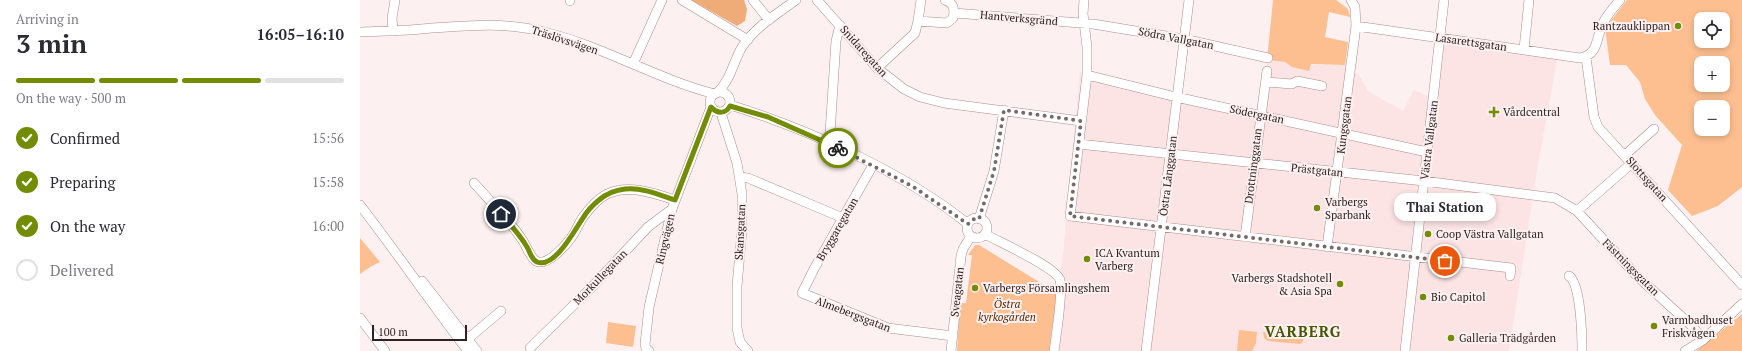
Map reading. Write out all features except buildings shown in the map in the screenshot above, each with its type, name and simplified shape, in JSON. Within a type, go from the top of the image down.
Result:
[{"type":"street","points":[[393,30],[392,18],[395,0]]},
{"type":"street","points":[[633,64],[662,0]]},
{"type":"street","points":[[682,0],[748,40]]},
{"type":"street","points":[[753,0],[769,20]]},
{"type":"street","name":"Ringvägen","points":[[650,351],[646,349],[645,344],[649,307],[672,209],[713,99],[729,79],[739,53],[748,40],[769,20],[796,0]]},
{"type":"street","name":"Snidaregatan","points":[[817,0],[877,68],[904,90],[920,97],[944,103],[1081,121]]},
{"type":"street","points":[[877,68],[915,33],[921,0]]},
{"type":"street","points":[[918,21],[947,23],[953,18],[954,13],[953,4],[945,0]]},
{"type":"street","points":[[1084,0],[1083,23],[1087,47],[1087,75],[1070,216],[1511,268],[1510,276]]},
{"type":"street","name":"Östra Långgatan","points":[[1146,351],[1171,154],[1176,96],[1189,0]]},
{"type":"street","name":"Kungsgatan","points":[[1327,247],[1356,26],[1355,7],[1351,0]]},
{"type":"street","name":"Västra Vallgatan","points":[[1405,351],[1444,0]]},
{"type":"street","points":[[1524,49],[1529,0]]},
{"type":"street","points":[[1586,57],[1594,51],[1603,23],[1620,0]]},
{"type":"street","name":"Hantverksgränd","points":[[954,13],[1083,23]]},
{"type":"street","name":"Södra Vallgatan","points":[[1083,23],[1124,28],[1184,39],[1268,58]]},
{"type":"street","name":"Träslövsvägen","points":[[360,32],[476,25],[519,27],[545,32],[572,40],[691,88],[713,99]]},
{"type":"street","points":[[827,143],[830,133],[836,40],[840,25]]},
{"type":"street","name":"Lasarettsgatan","points":[[1356,26],[1524,49],[1575,58],[1586,57]]},
{"type":"street","name":"Slottsgatan","points":[[1586,57],[1595,120],[1598,127],[1742,285]]},
{"type":"street","name":"Drottninggatan","points":[[1245,237],[1253,163],[1267,72]]},
{"type":"street","name":"Södergatan","points":[[1087,75],[1427,152]]},
{"type":"street","name":"Ringvägen","points":[[728,96],[729,79]]},
{"type":"street","points":[[1266,82],[1292,84],[1297,82],[1322,86]]},
{"type":"street","points":[[722,92],[728,96],[730,106],[727,110],[717,112],[713,99],[722,92]]},
{"type":"street","points":[[730,106],[768,117],[873,165],[936,201],[968,224]]},
{"type":"street","points":[[979,219],[994,171],[1004,110]]},
{"type":"street","name":"Skansgatan","points":[[721,112],[729,135],[740,177],[742,218],[737,286],[737,328],[740,342],[748,351]]},
{"type":"street","points":[[1625,155],[1654,129]]},
{"type":"street","name":"Prästgatan","points":[[1078,144],[1424,181],[1555,198]]},
{"type":"street","points":[[1577,211],[1632,163]]},
{"type":"street","name":"Bryggaregatan","points":[[802,293],[873,165]]},
{"type":"street","points":[[740,177],[748,178],[843,218]]},
{"type":"street","points":[[474,183],[521,237],[532,259],[538,262],[546,262],[558,253],[572,238],[583,217],[599,200],[608,194],[625,189],[644,191],[675,200]]},
{"type":"street","name":"Fästningsgatan","points":[[1555,198],[1577,211],[1637,276],[1687,320],[1703,340]]},
{"type":"street","points":[[360,205],[395,251],[440,303],[465,341],[468,351]]},
{"type":"street","name":"Morkullegatan","points":[[530,348],[590,289],[648,227],[672,209]]},
{"type":"street","points":[[968,224],[974,219],[979,219],[985,224],[985,234]]},
{"type":"street","points":[[968,224],[968,232],[971,236],[977,238],[985,234]]},
{"type":"street","points":[[985,234],[1052,270],[1060,279],[1061,285],[1054,351]]},
{"type":"street","name":"Sveagatan","points":[[951,351],[963,249],[971,236]]},
{"type":"street","points":[[1569,276],[1572,278],[1575,286],[1582,351]]},
{"type":"street","name":"Almebergsgatan","points":[[802,293],[888,328],[953,336]]},
{"type":"street","points":[[1685,351],[1703,340],[1742,304]]},
{"type":"street","points":[[465,341],[501,311]]},
{"type":"street","points":[[360,318],[385,351]]},
{"type":"street","points":[[465,341],[477,351]]},
{"type":"shaded area","points":[[691,0],[744,0],[747,9],[745,21],[737,26]]},
{"type":"shaded area","points":[[1439,33],[1559,50],[1537,170],[1509,351],[1049,351],[1063,255],[1080,72],[1098,73],[1258,112],[1267,60],[1285,62],[1289,65],[1345,65],[1359,75],[1368,91],[1403,111],[1414,90],[1432,98]]},
{"type":"green space","points":[[1273,0],[1336,0],[1348,9],[1350,17],[1329,12],[1325,37],[1348,42],[1345,65],[1311,64],[1309,71],[1292,67],[1285,62],[1267,60]]},
{"type":"green space","points":[[1627,0],[1742,0],[1742,187],[1718,206],[1692,216],[1668,190],[1682,145],[1655,115],[1645,99],[1640,82],[1626,65],[1610,65],[1605,28]]},
{"type":"green space","points":[[360,238],[380,262],[360,274]]},
{"type":"green space","name":"Östra kyrkogården","points":[[975,245],[979,245],[1057,293],[1049,351],[957,351],[960,303],[966,303],[972,255],[968,255]]},
{"type":"green space","points":[[1742,314],[1742,351],[1696,351]]},
{"type":"green space","points":[[608,322],[636,326],[633,347],[606,343]]},
{"type":"green space","points":[[1239,330],[1257,332],[1256,343],[1252,351],[1237,351]]},
{"type":"green space","points":[[1263,332],[1304,336],[1301,344],[1268,341],[1264,338]]},
{"type":"way so far","points":[[838,148],[912,186],[968,224],[974,219],[979,219],[990,189],[998,151],[1004,110],[1081,121],[1070,216],[1445,261]]},
{"type":"place","name":"Rantzauklippan","points":[[1678,26]]},
{"type":"place","name":"Vårdcentral","points":[[1494,112]]},
{"type":"place","name":"Varbergs Sparbank","points":[[1317,208]]},
{"type":"place","name":"Coop Västra Vallgatan","points":[[1428,234]]},
{"type":"place","name":"ICA Kvantum Varberg","points":[[1087,259]]},
{"type":"place","name":"Thai Station","points":[[1445,261]]},
{"type":"place","name":"Varbergs Stadshotell & Asia Spa","points":[[1340,284]]},
{"type":"place","name":"Varbergs Församlingshem","points":[[975,288]]},
{"type":"place","name":"Bio Capitol","points":[[1423,297]]},
{"type":"place","name":"Varmbadhuset Friskvågen","points":[[1654,326]]},
{"type":"place","name":"Galleria Trädgården","points":[[1451,338]]},
{"type":"district","name":"VARBERG","points":[[1303,332]]},
{"type":"route","points":[[501,214],[521,237],[532,259],[538,262],[546,262],[558,253],[572,238],[583,217],[599,200],[608,194],[625,189],[644,191],[675,200],[711,107],[717,112],[724,112],[730,106],[757,113],[838,148]]}]
